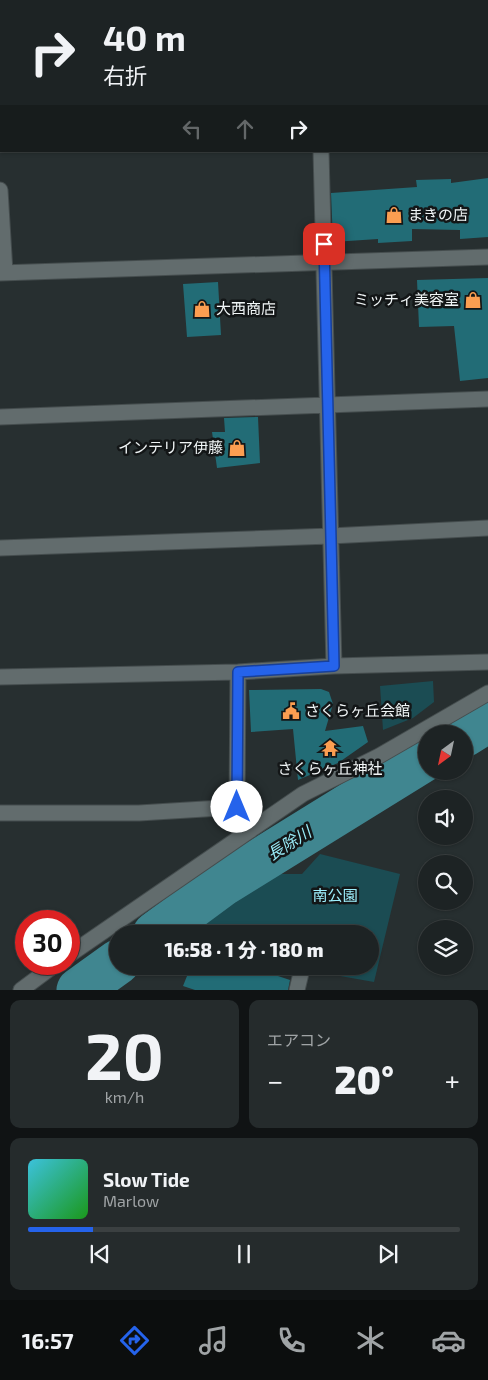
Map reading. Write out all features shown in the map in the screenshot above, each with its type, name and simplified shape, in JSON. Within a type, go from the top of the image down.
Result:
[{"type":"street","points":[[321,152],[334,666]]},
{"type":"street","points":[[0,190],[3,273],[488,257]]},
{"type":"street","points":[[0,417],[488,399]]},
{"type":"street","points":[[0,548],[330,536],[488,528]]},
{"type":"street","points":[[0,677],[238,672],[334,666],[488,662]]},
{"type":"street","points":[[238,672],[237,807],[251,830]]},
{"type":"street","points":[[80,947],[303,794],[379,756],[488,693]]},
{"type":"street","points":[[0,813],[139,813],[237,807]]},
{"type":"street","points":[[20,990],[41,975]]},
{"type":"street","points":[[297,990],[301,975]]},
{"type":"green space","points":[[433,681],[434,702],[413,718],[383,730],[380,686]]},
{"type":"green space","name":"南公園","points":[[320,854],[400,874],[379,961],[379,925],[199,925],[276,874],[302,874]]},
{"type":"green space","name":"南公園","points":[[335,975],[376,975],[374,982]]},
{"type":"building","points":[[488,178],[488,237],[460,239],[460,230],[412,229],[412,241],[378,243],[378,239],[333,242],[331,193],[417,187],[416,180],[451,179],[451,183]]},
{"type":"building","points":[[488,278],[488,378],[460,381],[454,326],[419,327],[417,280]]},
{"type":"building","name":"大西商店","points":[[218,282],[221,335],[187,337],[183,284]]},
{"type":"building","name":"インテリア伊藤","points":[[258,417],[260,463],[217,468],[212,432],[225,432],[224,418]]},
{"type":"building","points":[[321,689],[329,692],[333,704],[325,731],[363,726],[368,742],[338,763],[298,780],[293,729],[251,732],[249,690]]},
{"type":"building","points":[[187,975],[275,975],[290,980],[288,990],[195,990],[183,986]]},
{"type":"waterway","name":"長除川","points":[[473,729],[488,720]]},
{"type":"waterway","name":"長除川","points":[[167,925],[224,883],[418,763]]},
{"type":"waterway","name":"長除川","points":[[79,990],[109,968]]},
{"type":"place","name":"まきの店","points":[[394,215]]},
{"type":"place","name":"ミッチィ美容室","points":[[473,300]]},
{"type":"place","name":"大西商店","points":[[202,309]]},
{"type":"place","name":"インテリア伊藤","points":[[237,448]]},
{"type":"place","name":"さくらヶ丘会館","points":[[291,711]]},
{"type":"place","name":"さくらヶ丘神社","points":[[330,748]]},
{"type":"route","points":[[237,807],[238,672],[334,666],[324,244]]}]
